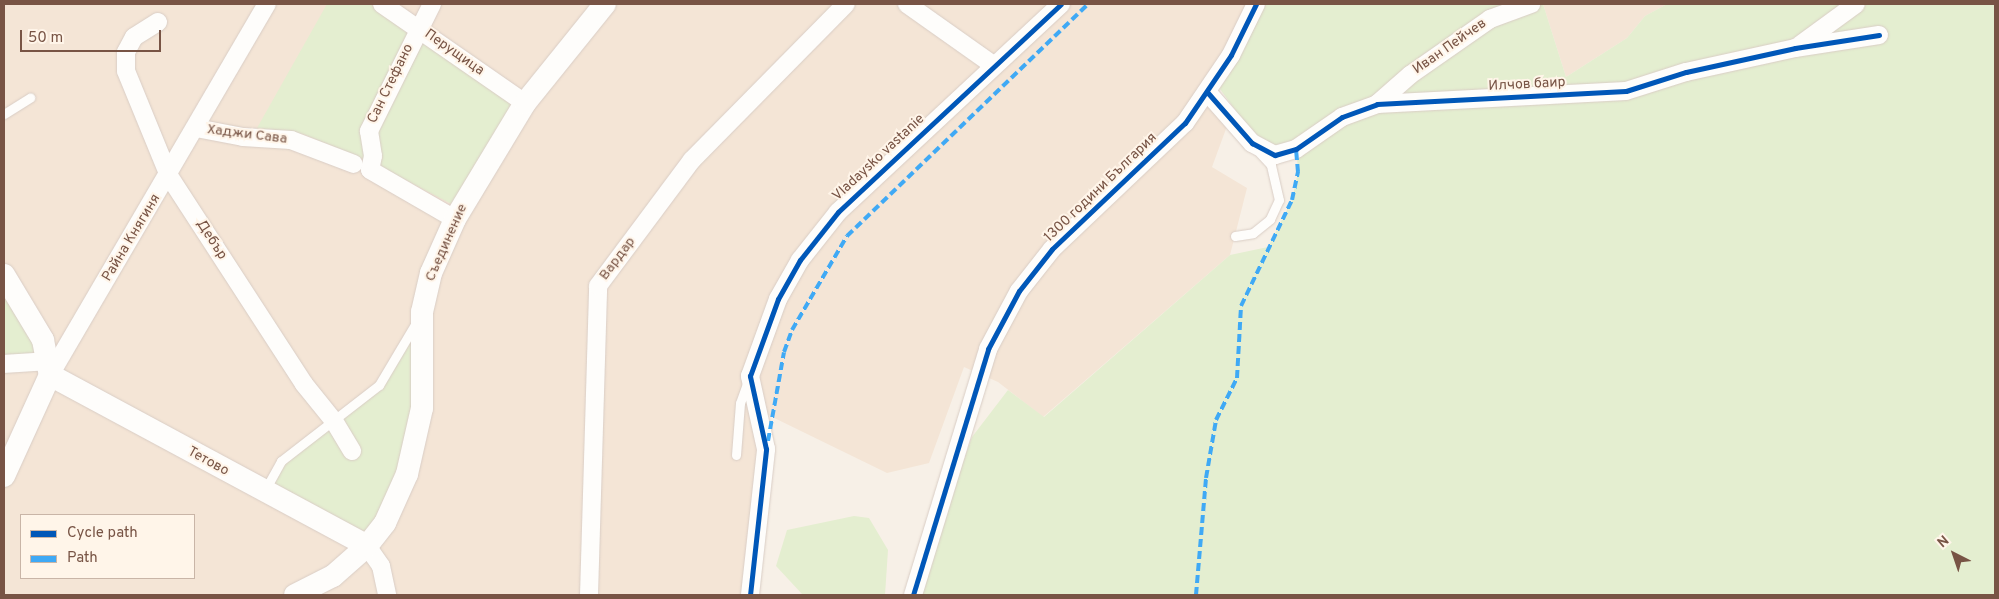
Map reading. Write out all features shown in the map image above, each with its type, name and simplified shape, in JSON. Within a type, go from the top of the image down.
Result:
[{"type":"street","name":"Райна Княгиня","points":[[4,476],[49,368],[169,176],[267,4]]},
{"type":"street","name":"Перущица","points":[[382,4],[526,103]]},
{"type":"street","name":"Сан Стефано","points":[[362,167],[372,156],[369,131],[418,28],[432,4]]},
{"type":"street","name":"Съединение","points":[[296,595],[333,576],[367,546],[385,523],[408,474],[422,408],[422,312],[431,273],[455,219],[526,103],[605,4]]},
{"type":"street","name":"Вардар","points":[[589,595],[598,286],[692,160],[846,4]]},
{"type":"street","points":[[907,4],[993,66]]},
{"type":"street","name":"Vladaysko vastanie","points":[[750,376],[778,299],[800,260],[838,212],[1061,4]]},
{"type":"street","name":"1300 години България","points":[[913,595],[988,349],[1019,291],[1052,249],[1185,123],[1208,93],[1231,55],[1256,4]]},
{"type":"street","name":"Иван Пейчев","points":[[1377,104],[1410,75],[1490,19],[1531,4]]},
{"type":"street","points":[[1796,48],[1856,4]]},
{"type":"street","name":"Дебър","points":[[158,22],[134,37],[126,52],[126,70],[169,176],[304,384],[334,421],[352,451]]},
{"type":"street","name":"Илчов баир","points":[[1208,93],[1252,143],[1274,155],[1296,149],[1342,118],[1377,104],[1626,91],[1686,72],[1796,48],[1879,35]]},
{"type":"street","name":"Хаджи Сава","points":[[196,128],[243,137],[291,140],[362,167],[455,219]]},
{"type":"street","points":[[4,275],[43,340],[49,368],[4,364]]},
{"type":"street","name":"Тетово","points":[[49,368],[264,493],[367,546]]},
{"type":"street","points":[[750,376],[766,448],[750,595]]},
{"type":"street","points":[[367,546],[382,566],[387,595]]},
{"type":"lane","points":[[4,114],[30,98]]},
{"type":"lane","points":[[1235,236],[1253,233],[1270,219],[1280,200],[1271,165],[1252,143]]},
{"type":"lane","points":[[264,493],[281,461],[379,385],[422,312]]},
{"type":"lane","points":[[736,455],[740,403],[750,376]]},
{"type":"shaded area","points":[[4,4],[1256,4],[1206,94],[1230,118],[1212,167],[1247,188],[1230,255],[1043,417],[998,382],[964,367],[929,463],[887,473],[756,409],[766,449],[750,595],[4,595]]},
{"type":"shaded area","points":[[1543,4],[1667,4],[1645,16],[1627,38],[1566,77]]},
{"type":"green space","points":[[327,4],[370,4],[517,105],[459,208],[377,165],[303,134],[257,128]]},
{"type":"green space","points":[[1256,4],[1543,4],[1566,77],[1627,38],[1645,16],[1667,4],[1995,4],[1995,595],[915,595],[972,437],[1008,390],[1044,417],[1230,255],[1268,247],[1292,200],[1298,172],[1296,143],[1272,149],[1254,136],[1220,89],[1231,55]]},
{"type":"green space","points":[[4,275],[49,361],[4,364]]},
{"type":"green space","points":[[422,312],[422,408],[367,546],[265,493],[281,461],[379,385]]},
{"type":"green space","points":[[854,516],[869,518],[888,550],[885,595],[802,594],[776,566],[787,530]]},
{"type":"marked path","points":[[768,441],[784,352],[792,330],[847,236],[1088,4]]},
{"type":"marked path","points":[[1196,595],[1206,478],[1216,420],[1237,378],[1241,306],[1292,200],[1298,172],[1296,149]]},
{"type":"cycle path","points":[[750,595],[766,449],[750,376],[778,299],[800,260],[838,212],[1061,4]]},
{"type":"cycle path","points":[[913,595],[988,349],[1019,291],[1052,249],[1185,123],[1231,55],[1256,4]]},
{"type":"cycle path","points":[[1208,93],[1252,143],[1275,155],[1296,149],[1342,117],[1377,104],[1626,91],[1686,72],[1795,48],[1879,35]]}]
